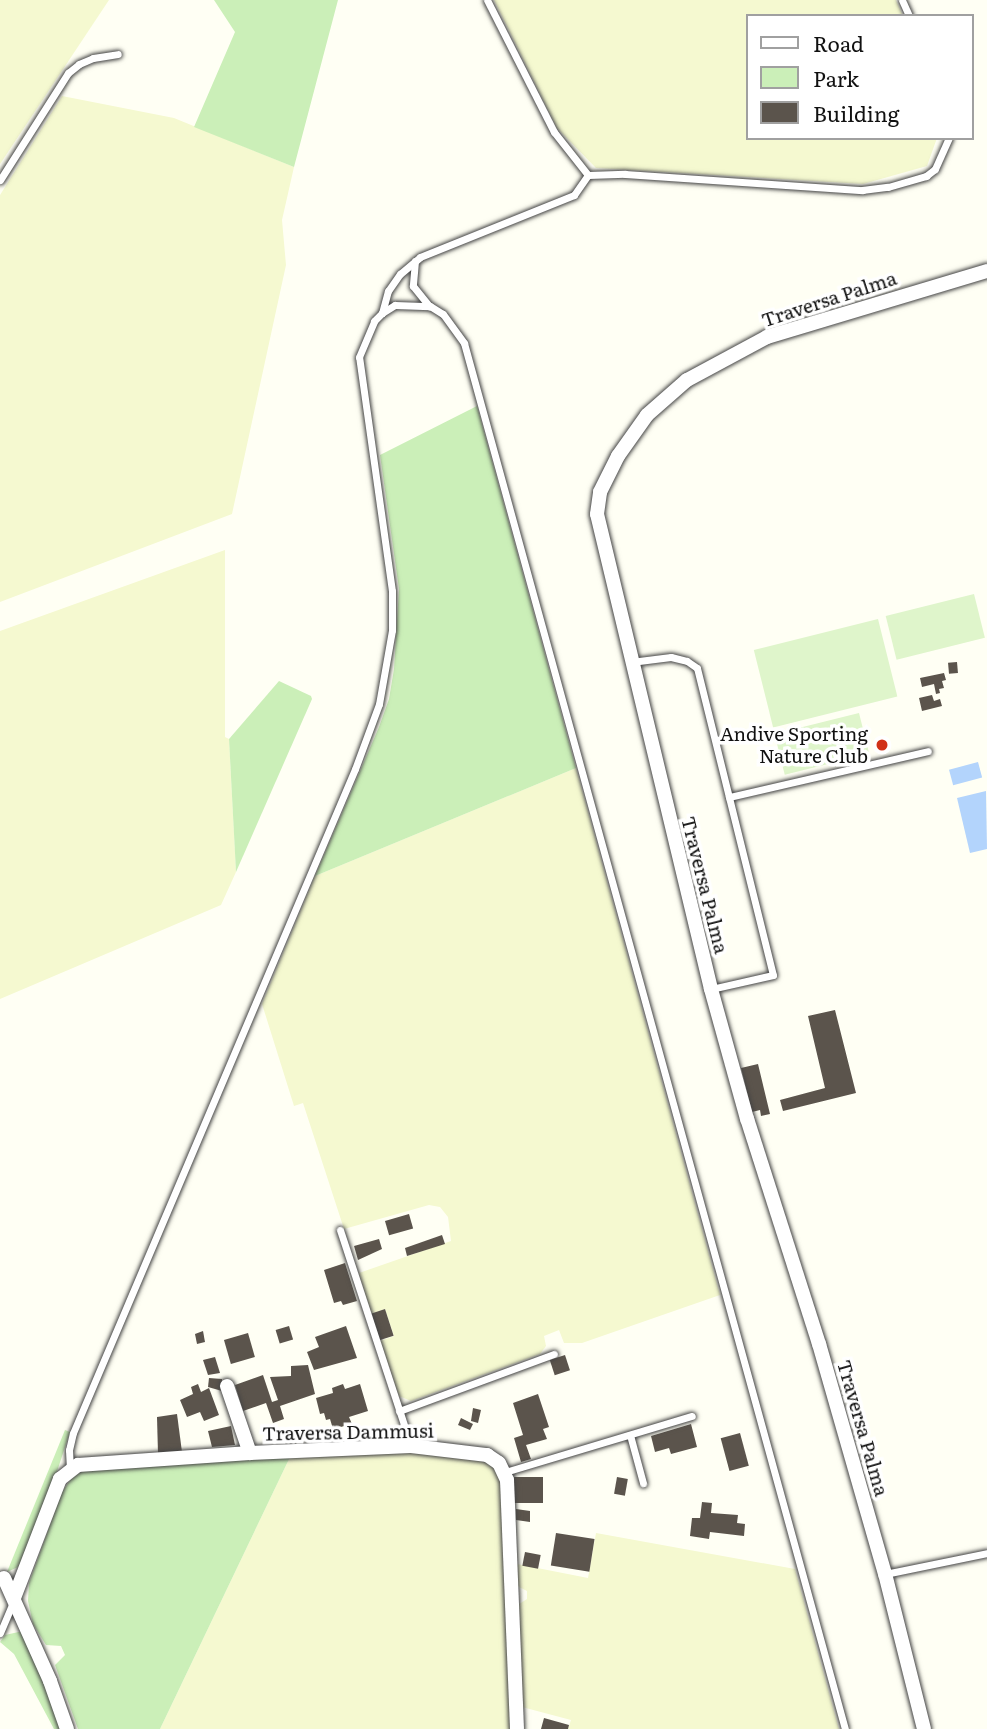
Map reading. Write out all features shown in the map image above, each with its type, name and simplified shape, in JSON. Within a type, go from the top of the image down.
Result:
[{"type":"street","name":"Traversa Palma","points":[[925,1729],[885,1574],[820,1344],[747,1119],[711,989],[597,514],[600,492],[618,456],[647,415],[687,380],[767,337],[987,271]]},
{"type":"street","points":[[227,1386],[250,1453]]},
{"type":"street","name":"Traversa Dammusi","points":[[70,1470],[91,1462],[411,1446],[487,1455],[494,1458],[505,1472]]},
{"type":"street","points":[[14,1598],[60,1479],[70,1470]]},
{"type":"street","points":[[505,1472],[517,1729]]},
{"type":"street","points":[[4,1578],[67,1729]]},
{"type":"lane","points":[[487,0],[554,132],[588,175]]},
{"type":"lane","points":[[0,180],[68,73],[93,58],[118,54]]},
{"type":"lane","points":[[588,175],[625,174],[862,190],[888,187],[926,176],[935,169],[948,140]]},
{"type":"lane","points":[[382,313],[388,291],[400,274],[415,261],[574,195],[588,175]]},
{"type":"lane","points":[[415,261],[413,286],[430,306],[443,313],[464,342],[845,1729]]},
{"type":"lane","points":[[70,1470],[69,1450],[73,1433],[355,769],[379,704],[393,630],[392,591],[359,357],[374,321],[382,313],[395,305],[430,306]]},
{"type":"lane","points":[[631,663],[671,657],[687,661],[697,668],[773,975],[711,989]]},
{"type":"lane","points":[[729,797],[928,751]]},
{"type":"lane","points":[[340,1230],[411,1446]]},
{"type":"lane","points":[[399,1411],[554,1354]]},
{"type":"lane","points":[[505,1472],[692,1416]]},
{"type":"lane","points":[[630,1435],[643,1483]]},
{"type":"lane","points":[[885,1574],[987,1553]]},
{"type":"lane","points":[[0,1633],[14,1598]]},
{"type":"green space","points":[[0,0],[109,0],[0,164]]},
{"type":"green space","points":[[214,0],[338,0],[294,167],[194,127],[235,32]]},
{"type":"green space","points":[[494,0],[896,0],[902,14],[746,14],[746,140],[936,140],[927,166],[863,184],[596,168],[557,128]]},
{"type":"green space","points":[[62,96],[174,118],[294,167],[282,220],[286,265],[232,514],[0,602],[0,195]]},
{"type":"green space","points":[[477,406],[576,768],[315,876],[379,727],[389,699],[394,669],[399,589],[380,455]]},
{"type":"green space","points":[[225,550],[225,737],[229,739],[236,872],[221,905],[0,999],[0,631]]},
{"type":"green space","points":[[974,594],[985,638],[897,660],[886,616]]},
{"type":"green space","points":[[878,619],[897,697],[773,728],[754,650]]},
{"type":"green space","points":[[279,681],[311,696],[312,699],[236,872],[229,739]]},
{"type":"green space","points":[[859,713],[869,754],[785,775],[775,734]]},
{"type":"green space","points":[[576,768],[720,1295],[582,1343],[564,1343],[559,1330],[544,1336],[546,1346],[540,1354],[411,1401],[399,1396],[380,1341],[394,1336],[385,1309],[371,1314],[359,1273],[451,1241],[448,1217],[440,1207],[429,1205],[344,1229],[303,1103],[294,1106],[262,1004],[315,876]]},
{"type":"green space","points":[[65,1430],[70,1432],[38,1529],[18,1567],[7,1572]]},
{"type":"green space","points":[[414,1452],[492,1463],[503,1481],[512,1729],[160,1729],[290,1457]]},
{"type":"green space","points":[[290,1457],[160,1729],[78,1729],[55,1665],[65,1655],[61,1646],[46,1645],[33,1624],[28,1601],[29,1583],[62,1492],[71,1479],[84,1470]]},
{"type":"green space","points":[[596,1533],[795,1569],[839,1729],[568,1729],[571,1720],[522,1707],[519,1604],[527,1599],[527,1591],[517,1586],[517,1564],[588,1578]]},
{"type":"green space","points":[[23,1631],[61,1729],[54,1729],[14,1654],[0,1642],[5,1635]]},
{"type":"water","points":[[978,762],[982,777],[953,785],[949,770]]},
{"type":"water","points":[[986,791],[987,849],[970,853],[957,798]]},
{"type":"building","points":[[957,662],[958,673],[949,674],[948,663]]},
{"type":"building","points":[[944,673],[946,680],[942,681],[944,688],[939,689],[940,693],[936,694],[934,684],[922,687],[920,678]]},
{"type":"building","points":[[932,695],[934,701],[940,699],[942,706],[922,711],[919,698]]},
{"type":"building","points":[[835,1010],[856,1093],[783,1111],[780,1100],[825,1088],[808,1016]]},
{"type":"building","points":[[758,1064],[770,1114],[761,1116],[760,1110],[752,1112],[741,1068]]},
{"type":"building","points":[[409,1214],[413,1228],[389,1235],[385,1221]]},
{"type":"building","points":[[442,1235],[445,1244],[407,1256],[405,1248]]},
{"type":"building","points":[[379,1239],[382,1249],[358,1260],[354,1246]]},
{"type":"building","points":[[345,1263],[357,1301],[343,1305],[341,1301],[334,1303],[324,1270]]},
{"type":"building","points":[[385,1309],[394,1336],[379,1340],[371,1314]]},
{"type":"building","points":[[289,1326],[293,1339],[280,1343],[276,1330]]},
{"type":"building","points":[[346,1326],[357,1358],[314,1370],[307,1352],[319,1347],[315,1337]]},
{"type":"building","points":[[203,1331],[205,1342],[197,1344],[195,1334]]},
{"type":"building","points":[[248,1333],[255,1357],[231,1364],[224,1340]]},
{"type":"building","points":[[565,1355],[570,1370],[555,1375],[550,1360]]},
{"type":"building","points":[[215,1357],[220,1373],[208,1375],[203,1360]]},
{"type":"building","points":[[308,1365],[315,1394],[280,1406],[284,1419],[273,1423],[266,1403],[243,1411],[235,1385],[263,1375],[272,1402],[278,1400],[270,1377],[291,1376],[291,1366]]},
{"type":"building","points":[[209,1378],[222,1379],[222,1391],[208,1387]]},
{"type":"building","points":[[198,1384],[201,1392],[209,1388],[219,1415],[204,1421],[200,1412],[187,1417],[180,1400],[193,1394],[191,1387]]},
{"type":"building","points":[[343,1384],[345,1389],[360,1384],[368,1411],[349,1417],[352,1424],[333,1429],[330,1419],[326,1420],[324,1413],[320,1414],[316,1398],[333,1393],[332,1388]]},
{"type":"building","points":[[538,1394],[549,1427],[543,1429],[547,1439],[526,1445],[531,1459],[521,1462],[514,1438],[523,1435],[513,1403]]},
{"type":"building","points":[[473,1408],[481,1410],[478,1423],[471,1421]]},
{"type":"building","points":[[177,1414],[182,1452],[158,1454],[157,1417]]},
{"type":"building","points":[[461,1418],[473,1424],[470,1430],[458,1425]]},
{"type":"building","points":[[691,1424],[697,1447],[671,1454],[669,1448],[655,1452],[651,1436]]},
{"type":"building","points":[[231,1426],[235,1445],[212,1447],[208,1431]]},
{"type":"building","points":[[740,1433],[749,1466],[729,1471],[721,1438]]},
{"type":"building","points":[[514,1477],[543,1477],[543,1503],[514,1503]]},
{"type":"building","points":[[617,1477],[628,1479],[625,1496],[614,1494]]},
{"type":"building","points":[[702,1502],[712,1503],[711,1513],[738,1515],[737,1523],[745,1524],[744,1536],[710,1532],[709,1539],[690,1536],[692,1518],[700,1518]]},
{"type":"building","points":[[516,1509],[530,1511],[530,1522],[516,1520]]},
{"type":"building","points":[[556,1533],[595,1539],[589,1572],[551,1566]]},
{"type":"building","points":[[525,1552],[541,1555],[538,1569],[522,1566]]},
{"type":"building","points":[[544,1718],[569,1725],[568,1729],[541,1729]]},
{"type":"place","name":"Andive Sporting Nature Club","points":[[882,745]]}]
